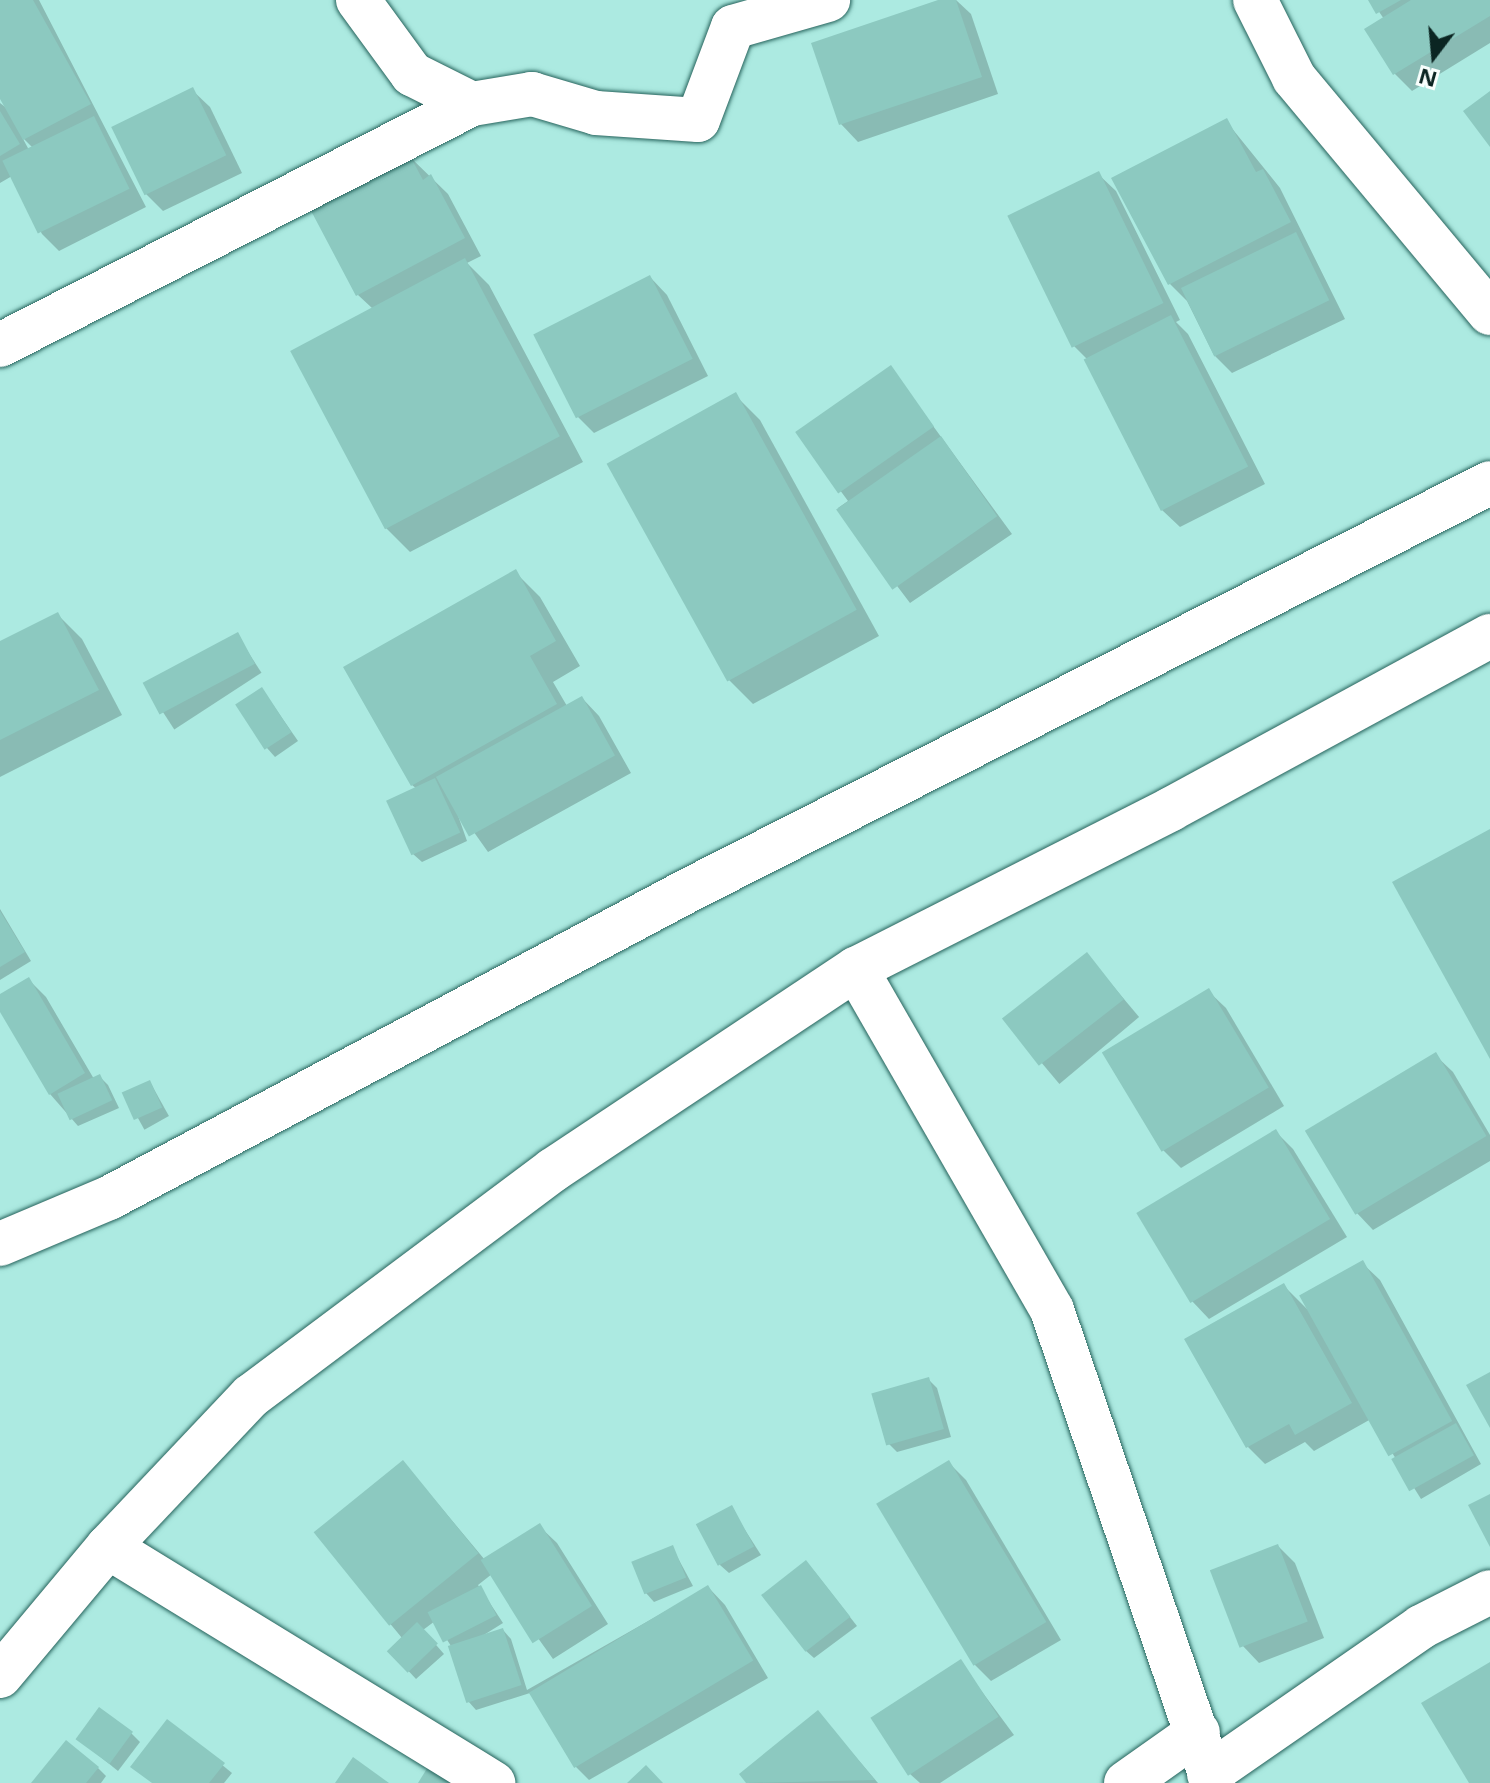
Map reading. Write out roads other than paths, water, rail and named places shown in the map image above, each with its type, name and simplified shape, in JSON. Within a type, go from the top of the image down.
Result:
[{"type":"street","points":[[358,0],[412,74],[472,104]]},
{"type":"street","points":[[0,345],[472,104],[532,94],[596,113],[698,120],[733,27],[828,0]]},
{"type":"street","points":[[1255,0],[1294,78],[1490,313]]},
{"type":"street","points":[[400,143],[412,74]]},
{"type":"street","points":[[0,1244],[109,1198],[703,883],[1490,483]]},
{"type":"street","points":[[0,1676],[108,1547],[263,1387],[553,1170],[856,969],[1171,809],[1490,636]]},
{"type":"street","points":[[856,969],[1052,1310],[1198,1732],[1211,1778],[1421,1627],[1490,1592]]},
{"type":"street","points":[[108,1547],[493,1783]]},
{"type":"street","points":[[1126,1783],[1198,1732]]}]
